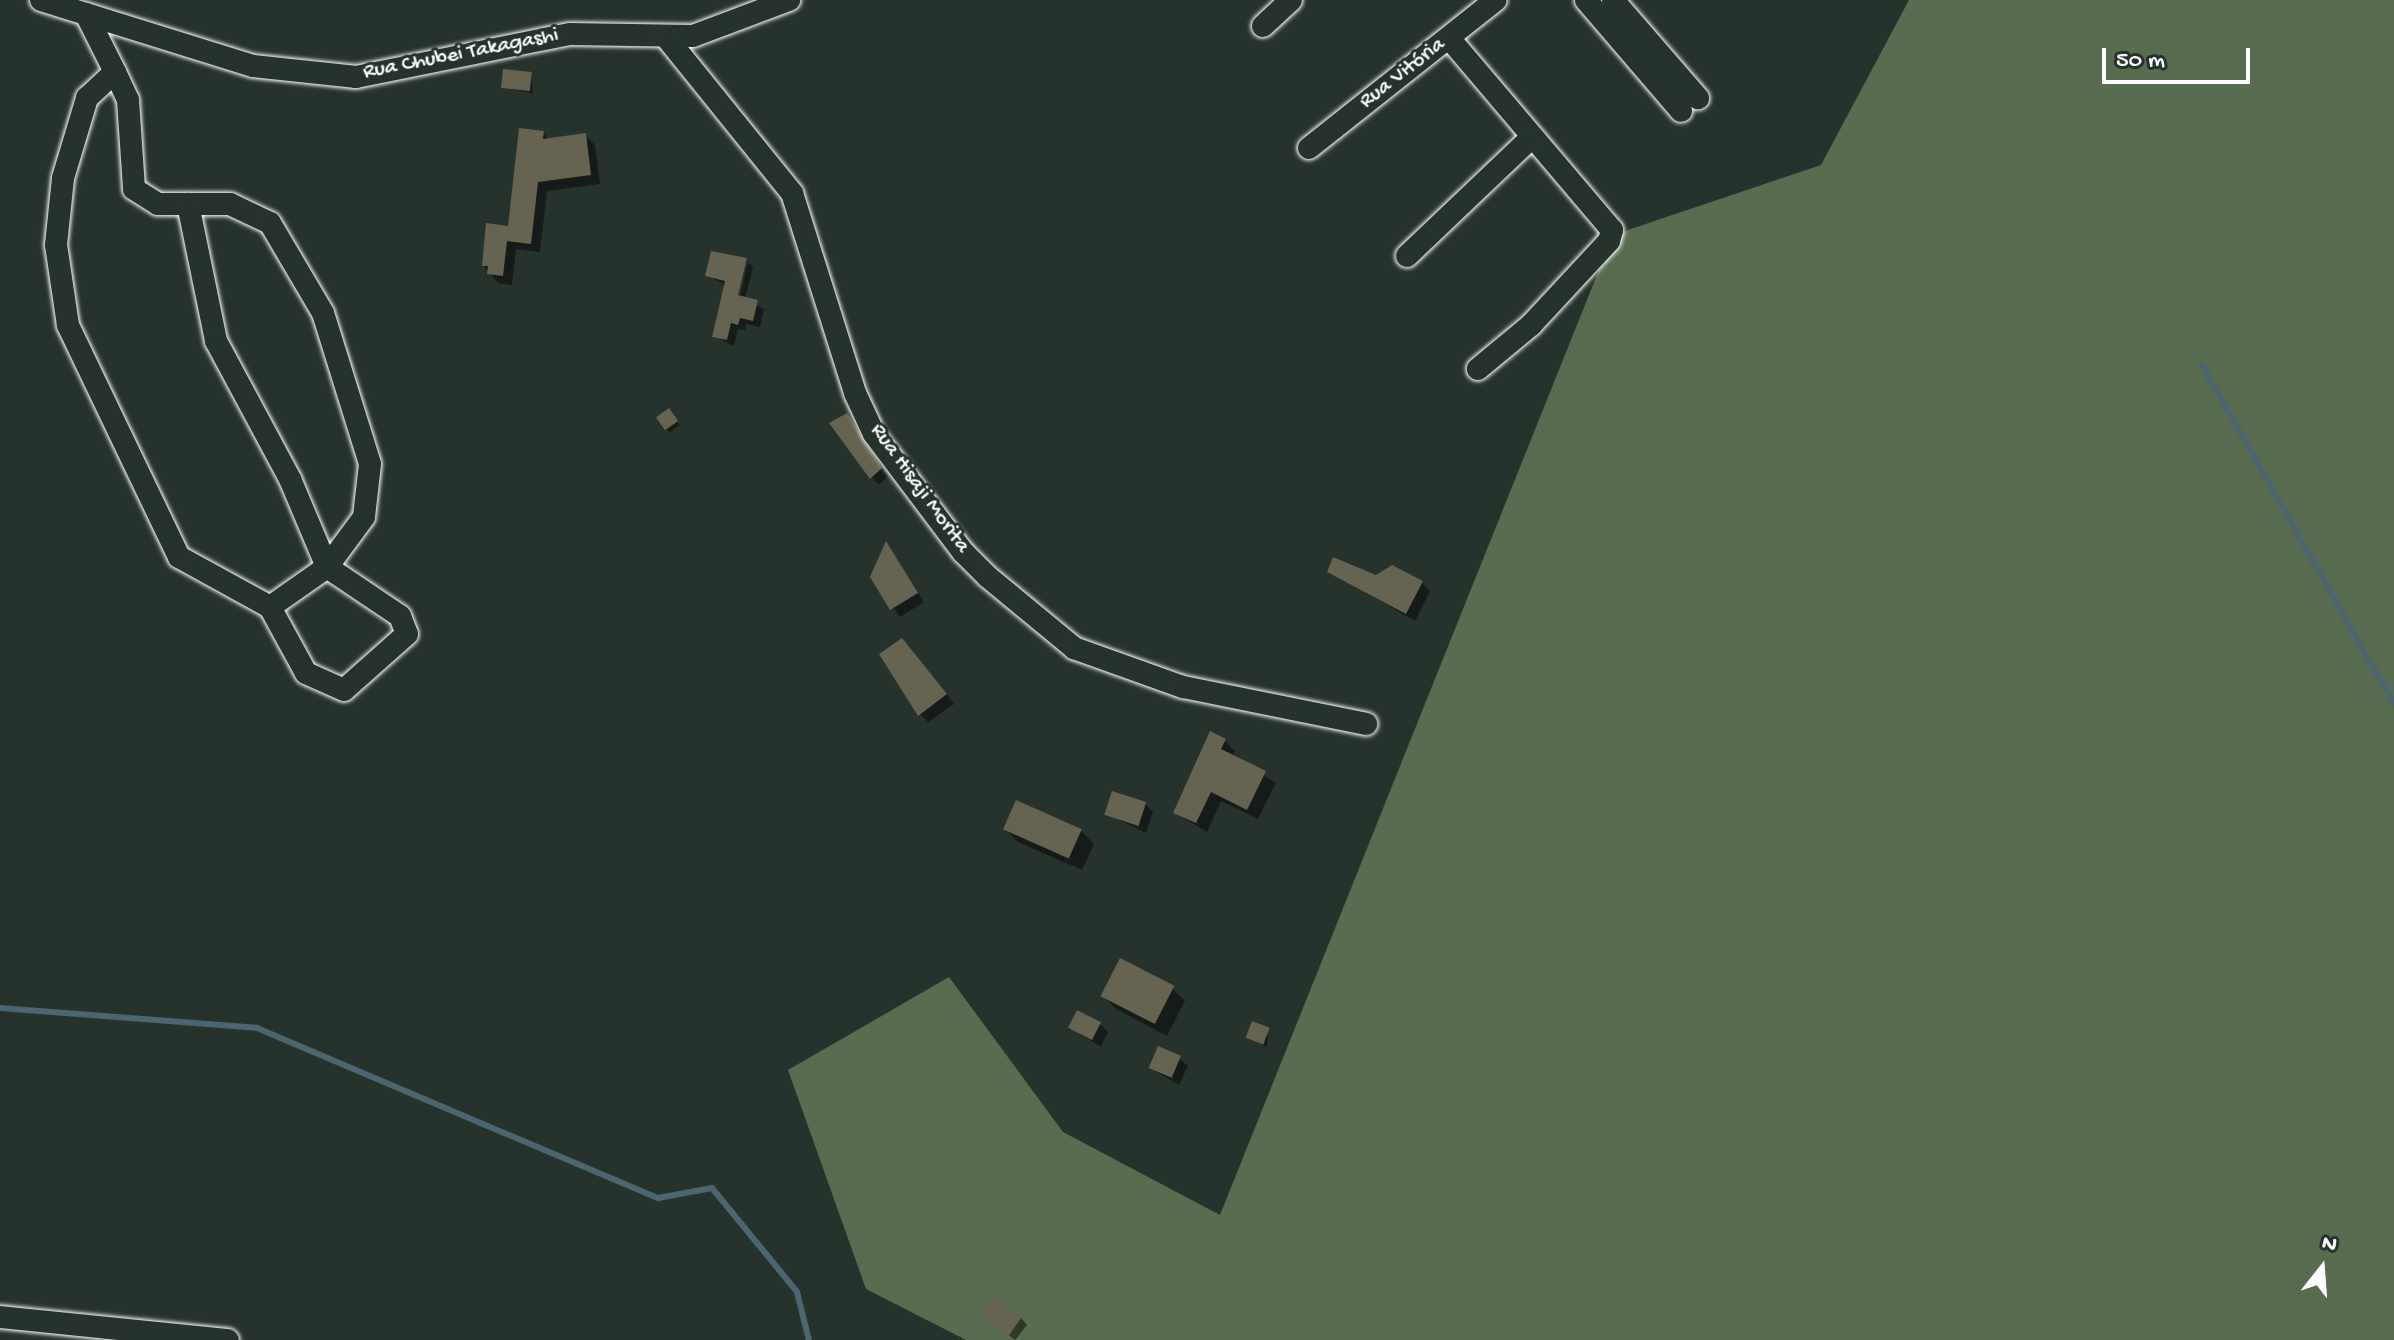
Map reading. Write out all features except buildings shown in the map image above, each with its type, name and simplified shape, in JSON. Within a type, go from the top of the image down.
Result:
[{"type":"street","name":"Rua Chubei Takagashi","points":[[41,0],[253,66],[356,77],[392,74],[570,34],[693,36],[789,0]]},
{"type":"street","points":[[1263,26],[1291,0]]},
{"type":"street","name":"Rua Vitória","points":[[1309,148],[1496,0]]},
{"type":"street","points":[[1586,0],[1690,104],[1613,0]]},
{"type":"street","points":[[86,14],[128,100],[134,189],[158,204],[230,204],[270,223],[323,313],[370,464],[364,517],[327,567],[270,607]]},
{"type":"street","name":"Rua Hisaji Morita","points":[[666,37],[792,193],[855,393],[874,434],[980,569],[1074,648],[1195,690],[1366,724]]},
{"type":"street","points":[[1449,38],[1531,138],[1608,223],[1611,237],[1531,325],[1478,369]]},
{"type":"street","points":[[115,72],[87,98],[63,178],[56,245],[68,325],[179,557],[270,607],[306,673],[344,690],[407,634],[400,616],[327,567],[290,479],[216,341],[188,204]]},
{"type":"street","points":[[1407,256],[1531,138]]},
{"type":"street","points":[[0,1317],[228,1340]]},
{"type":"green space","points":[[1909,0],[2394,0],[2394,1340],[966,1340],[866,1289],[788,1070],[949,977],[1063,1132],[1220,1215],[1613,235],[1821,165]]},
{"type":"waterway","points":[[2202,365],[2394,704]]},
{"type":"waterway","points":[[0,1008],[257,1028],[658,1198],[712,1188],[797,1292],[809,1340]]}]
